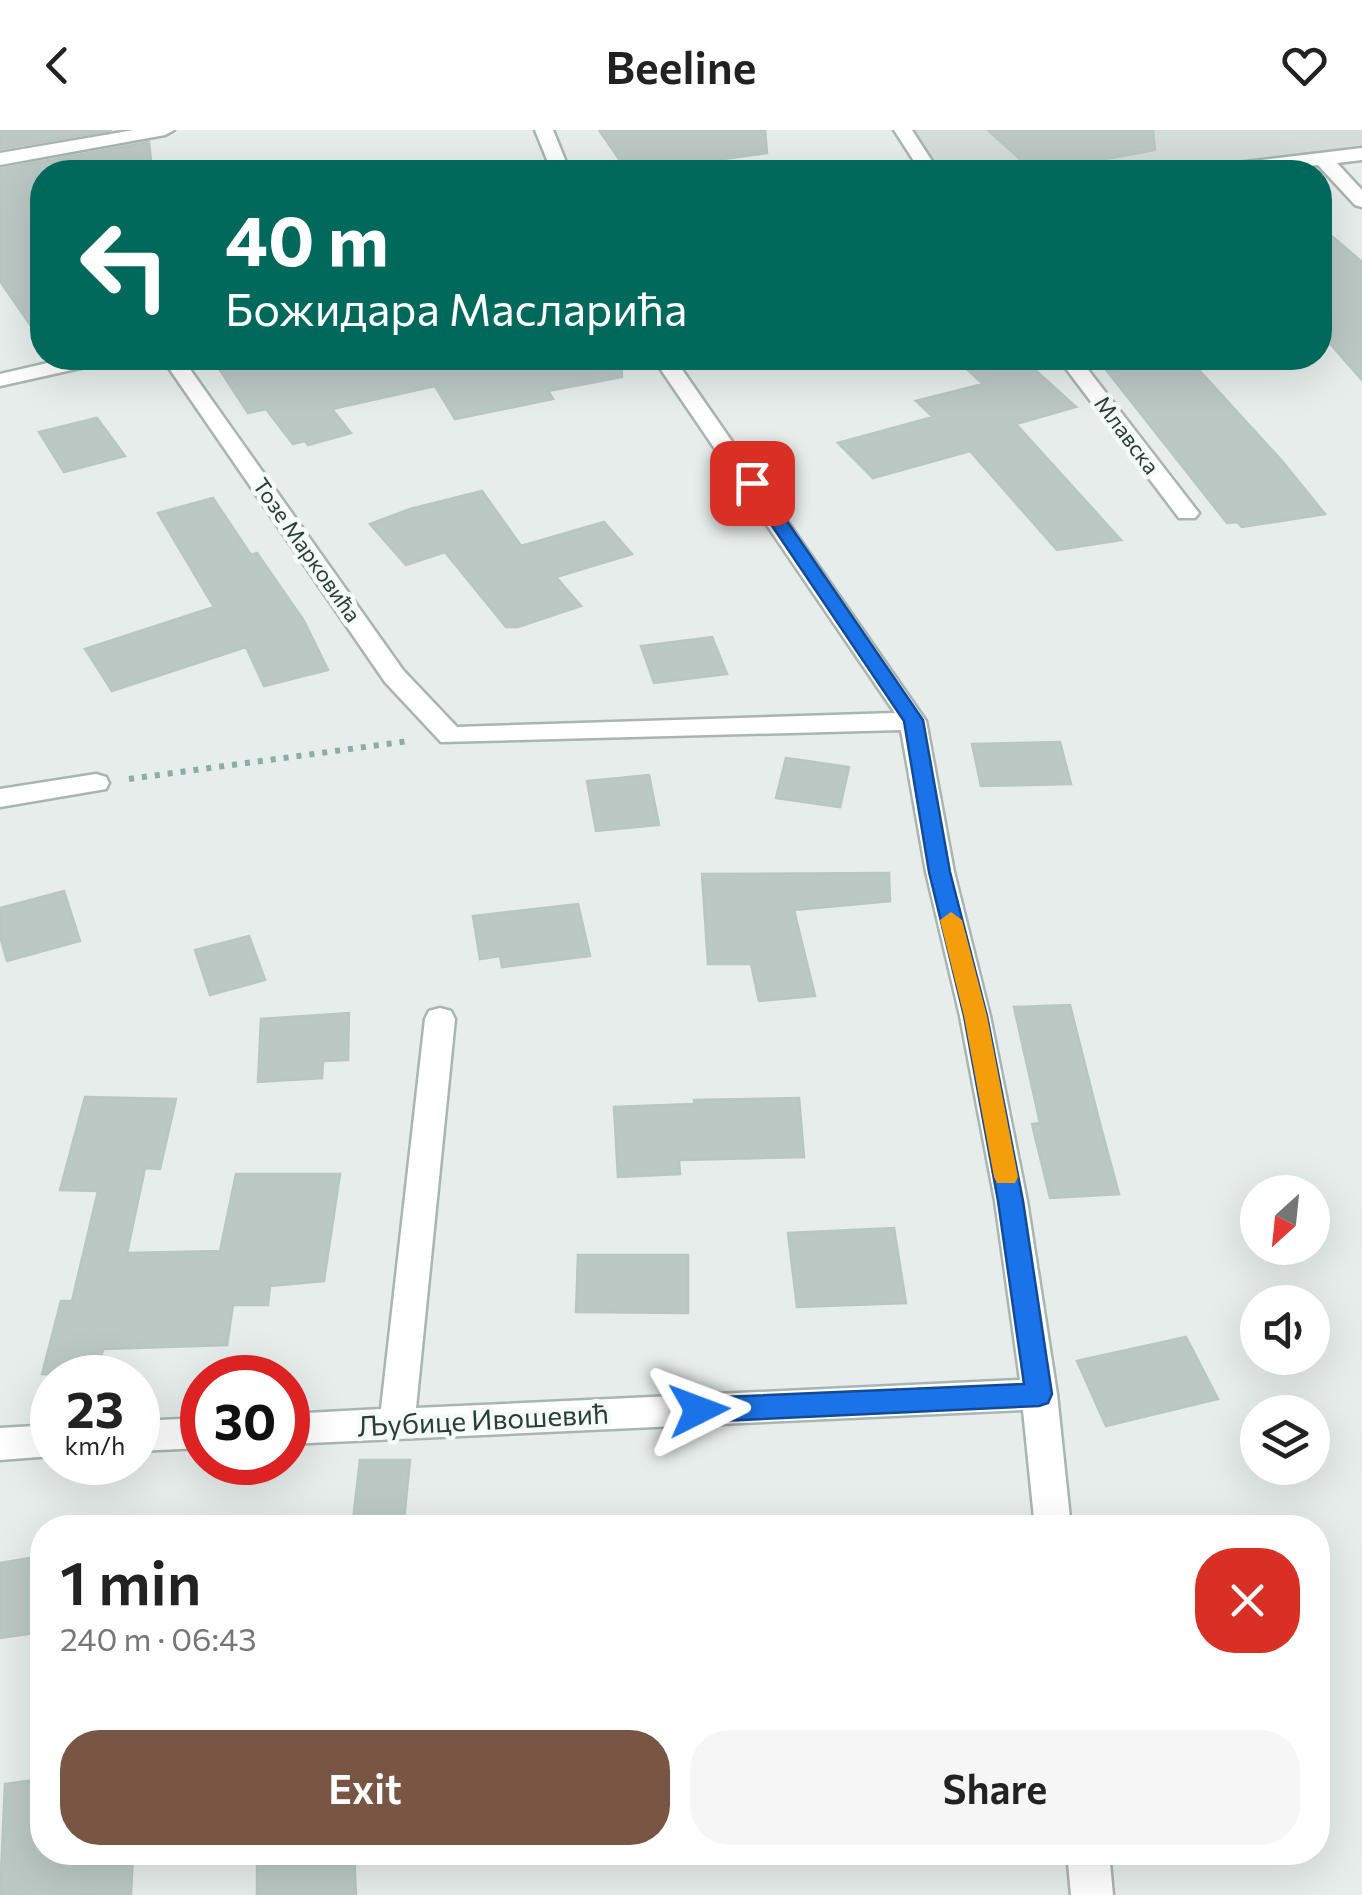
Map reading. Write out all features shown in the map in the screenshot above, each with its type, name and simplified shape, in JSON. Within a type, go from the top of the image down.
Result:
[{"type":"street","points":[[0,159],[81,153],[165,130]]},
{"type":"street","points":[[544,130],[555,160]]},
{"type":"street","points":[[903,130],[922,160]]},
{"type":"street","points":[[1315,160],[1362,154]]},
{"type":"street","points":[[1332,169],[1362,201]]},
{"type":"street","points":[[0,380],[43,370]]},
{"type":"street","name":"Тозе Марковића","points":[[180,370],[394,676],[450,736]]},
{"type":"street","points":[[672,370],[914,720],[940,872],[975,1016],[1010,1201],[1039,1394],[1052,1515]]},
{"type":"street","name":"Млавска","points":[[1077,370],[1187,513]]},
{"type":"street","points":[[450,736],[914,720]]},
{"type":"street","points":[[0,798],[96,784]]},
{"type":"street","points":[[397,1424],[440,1019]]},
{"type":"street","name":"Љубице Ивошевић","points":[[310,1428],[1039,1394]]},
{"type":"street","points":[[0,1444],[30,1442]]},
{"type":"street","points":[[1089,1865],[1092,1895]]},
{"type":"path","points":[[96,784],[450,736]]},
{"type":"shaded area","points":[[903,130],[1362,130],[1362,154],[1312,160],[922,160]]},
{"type":"building","points":[[0,130],[112,130],[0,149]]},
{"type":"building","points":[[599,130],[765,130],[767,153],[716,160],[620,160]]},
{"type":"building","points":[[988,130],[1153,130],[1155,150],[1100,160],[1021,160]]},
{"type":"building","points":[[149,142],[151,160],[50,160]]},
{"type":"building","points":[[30,164],[30,325],[0,281],[0,169]]},
{"type":"building","points":[[1332,236],[1362,262],[1362,380],[1332,346]]},
{"type":"building","points":[[220,370],[622,370],[622,377],[548,391],[553,399],[455,419],[435,386],[332,409],[351,433],[308,445],[305,441],[293,444],[266,409],[248,413]]},
{"type":"building","points":[[968,370],[1035,370],[1076,407],[1016,424],[1121,540],[1057,550],[970,451],[873,478],[838,443],[933,417],[916,401],[983,384]]},
{"type":"building","points":[[1199,370],[1325,514],[1242,527],[1237,522],[1227,523],[1107,371]]},
{"type":"building","points":[[97,418],[125,456],[64,472],[39,432]]},
{"type":"building","points":[[482,491],[521,546],[604,522],[632,554],[556,577],[581,606],[518,627],[506,627],[445,552],[406,565],[370,524],[410,509]]},
{"type":"building","points":[[213,498],[251,555],[257,553],[304,621],[328,670],[264,686],[246,647],[112,691],[85,649],[214,607],[158,513]]},
{"type":"building","points":[[712,637],[727,674],[654,683],[641,646]]},
{"type":"building","points":[[1060,742],[1071,784],[981,786],[972,744]]},
{"type":"building","points":[[786,758],[849,767],[840,807],[776,798]]},
{"type":"building","points":[[649,775],[659,825],[596,831],[587,781]]},
{"type":"building","points":[[889,873],[890,901],[794,910],[815,996],[759,1001],[751,964],[708,964],[702,874]]},
{"type":"building","points":[[64,891],[80,941],[7,961],[0,936],[0,908]]},
{"type":"building","points":[[578,904],[590,956],[502,967],[500,956],[480,959],[473,916]]},
{"type":"building","points":[[249,936],[265,980],[210,995],[195,950]]},
{"type":"building","points":[[1070,1005],[1119,1194],[1050,1198],[1032,1124],[1040,1123],[1014,1007]]},
{"type":"building","points":[[349,1013],[348,1060],[323,1061],[322,1078],[258,1082],[261,1019]]},
{"type":"building","points":[[85,1097],[176,1099],[160,1169],[145,1168],[127,1253],[220,1251],[236,1174],[340,1174],[324,1281],[270,1286],[268,1305],[233,1305],[227,1345],[103,1349],[102,1355],[47,1355],[61,1301],[72,1301],[98,1191],[60,1190]]},
{"type":"building","points":[[799,1098],[804,1157],[679,1160],[680,1174],[618,1177],[614,1107],[694,1104],[694,1100]]},
{"type":"building","points":[[894,1228],[906,1303],[797,1307],[788,1233]]},
{"type":"building","points":[[578,1255],[688,1255],[688,1313],[576,1312]]},
{"type":"building","points":[[1186,1337],[1218,1399],[1106,1426],[1077,1361]]},
{"type":"building","points":[[360,1460],[410,1460],[404,1515],[354,1515]]},
{"type":"building","points":[[30,1558],[30,1634],[0,1638],[0,1563]]},
{"type":"building","points":[[30,1781],[30,1865],[132,1865],[131,1895],[0,1895],[5,1784]]},
{"type":"building","points":[[257,1865],[355,1865],[356,1895],[257,1895]]},
{"type":"slow traffic","points":[[951,920],[975,1016],[1006,1177]]},
{"type":"route","points":[[699,1410],[1039,1394],[1010,1201],[975,1016],[940,872],[914,720],[752,483]]}]
